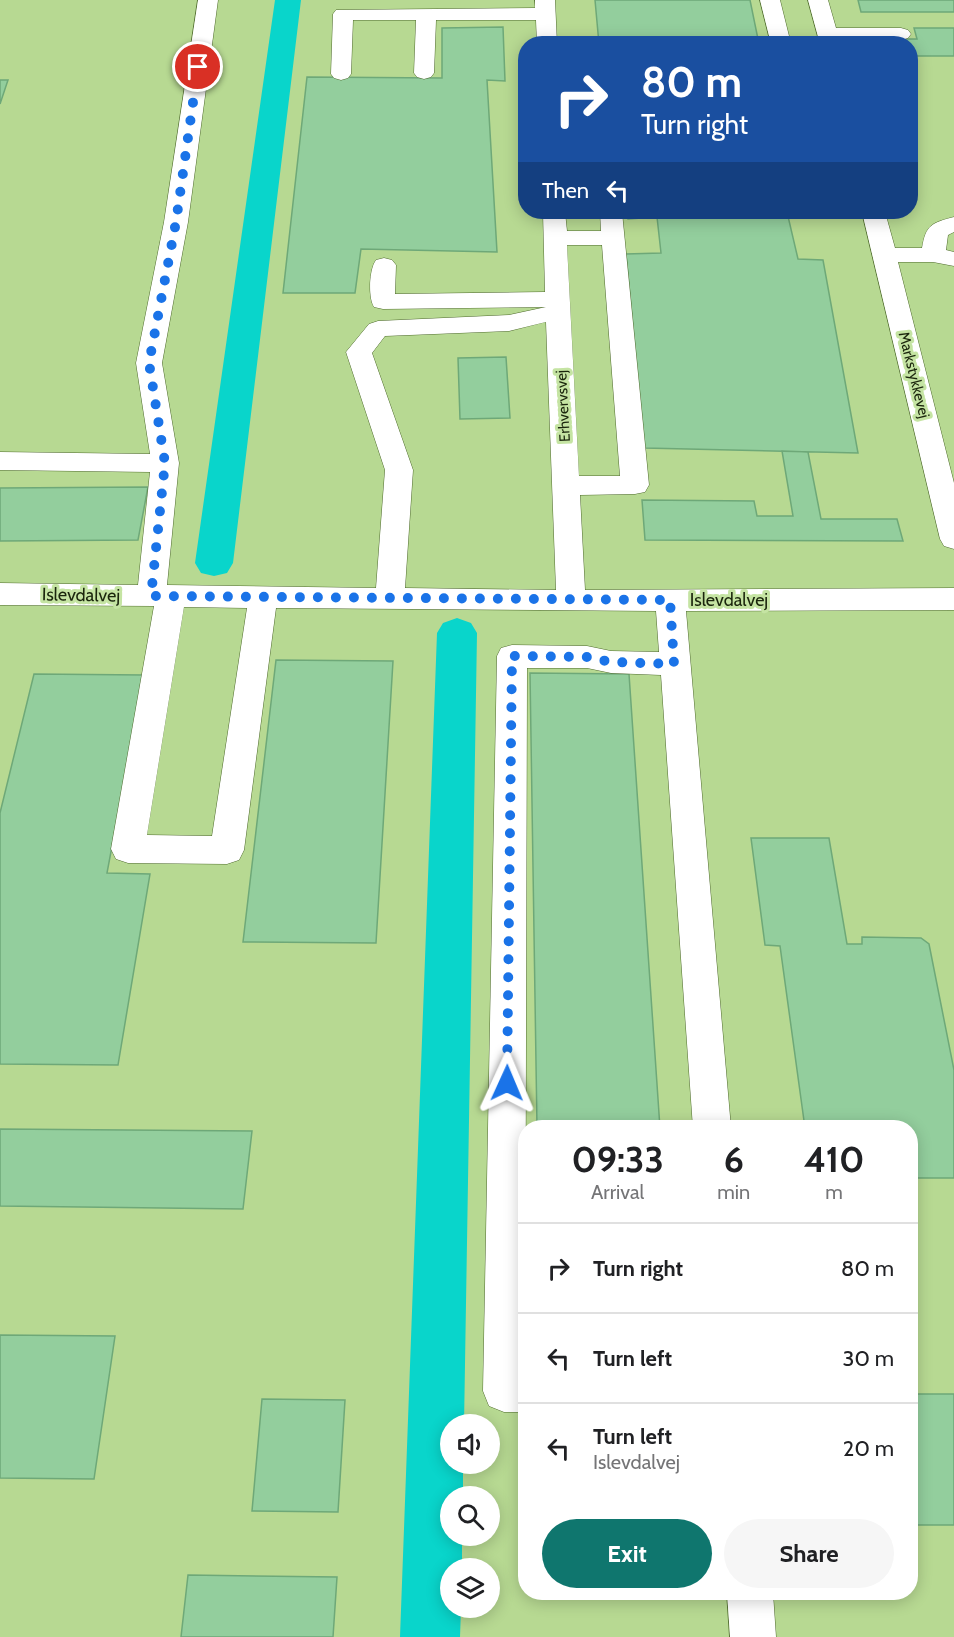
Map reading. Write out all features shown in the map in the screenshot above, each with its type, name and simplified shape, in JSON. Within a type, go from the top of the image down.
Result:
[{"type":"street","points":[[208,0],[176,222],[149,363],[165,463],[161,596],[128,849],[227,850],[263,597]]},
{"type":"street","points":[[770,0],[779,36]]},
{"type":"street","points":[[818,0],[828,36]]},
{"type":"street","points":[[341,74],[343,14],[426,14],[545,7],[547,36]]},
{"type":"street","points":[[424,73],[426,14]]},
{"type":"street","points":[[872,36],[901,34]]},
{"type":"street","name":"Erhvervsvej","points":[[554,219],[571,601]]},
{"type":"street","points":[[566,486],[635,485],[612,219]]},
{"type":"street","name":"Markstykkevej","points":[[876,219],[954,539]]},
{"type":"street","points":[[885,255],[943,257],[937,231],[954,225]]},
{"type":"street","points":[[555,238],[614,238]]},
{"type":"street","points":[[384,265],[383,302],[558,306]]},
{"type":"street","points":[[390,598],[399,470],[359,352],[378,329],[509,323],[558,306]]},
{"type":"street","points":[[0,461],[165,463]]},
{"type":"street","name":"Islevdalvej","points":[[0,594],[571,601],[954,599]]},
{"type":"street","points":[[670,600],[711,1120]]},
{"type":"street","points":[[518,1391],[504,1391],[512,656],[587,657],[611,662],[674,664]]},
{"type":"street","points":[[750,1600],[753,1637]]},
{"type":"shaded area","points":[[0,0],[954,0],[954,1637],[0,1637]]},
{"type":"building","points":[[595,0],[750,0],[757,36],[598,36]]},
{"type":"building","points":[[858,0],[954,0],[954,12],[861,12]]},
{"type":"building","points":[[503,27],[505,81],[487,80],[497,252],[361,249],[355,293],[283,293],[307,77],[442,78],[442,28]]},
{"type":"building","points":[[914,28],[954,28],[954,56],[918,56],[918,36]]},
{"type":"building","points":[[0,80],[8,80],[0,104]]},
{"type":"building","points":[[657,219],[789,219],[798,259],[823,260],[858,453],[644,448],[626,254],[661,253]]},
{"type":"building","points":[[506,357],[510,418],[460,419],[458,358]]},
{"type":"building","points":[[782,451],[808,452],[821,519],[897,519],[903,541],[645,540],[642,500],[754,501],[757,516],[793,516]]},
{"type":"building","points":[[148,487],[138,540],[0,541],[0,488]]},
{"type":"building","points":[[276,660],[393,661],[376,943],[243,942]]},
{"type":"building","points":[[530,673],[629,674],[659,1120],[537,1120]]},
{"type":"building","points":[[34,674],[144,675],[107,873],[150,874],[118,1065],[0,1064],[0,813]]},
{"type":"building","points":[[751,838],[829,838],[847,944],[862,944],[862,937],[921,938],[929,944],[954,1070],[954,1178],[918,1178],[918,1120],[804,1120],[780,946],[765,945]]},
{"type":"building","points":[[0,1129],[252,1131],[243,1209],[0,1206]]},
{"type":"building","points":[[0,1335],[115,1336],[94,1479],[0,1478]]},
{"type":"building","points":[[918,1394],[954,1394],[954,1525],[918,1525]]},
{"type":"building","points":[[262,1399],[345,1400],[338,1512],[252,1511]]},
{"type":"building","points":[[188,1575],[337,1577],[333,1637],[181,1637]]},
{"type":"waterway","points":[[214,563],[288,0]]},
{"type":"waterway","points":[[430,1637],[457,633]]},
{"type":"route","points":[[198,67],[176,222],[149,363],[165,463],[151,596],[670,600],[674,664],[611,662],[587,657],[512,656],[507,1083]]}]
